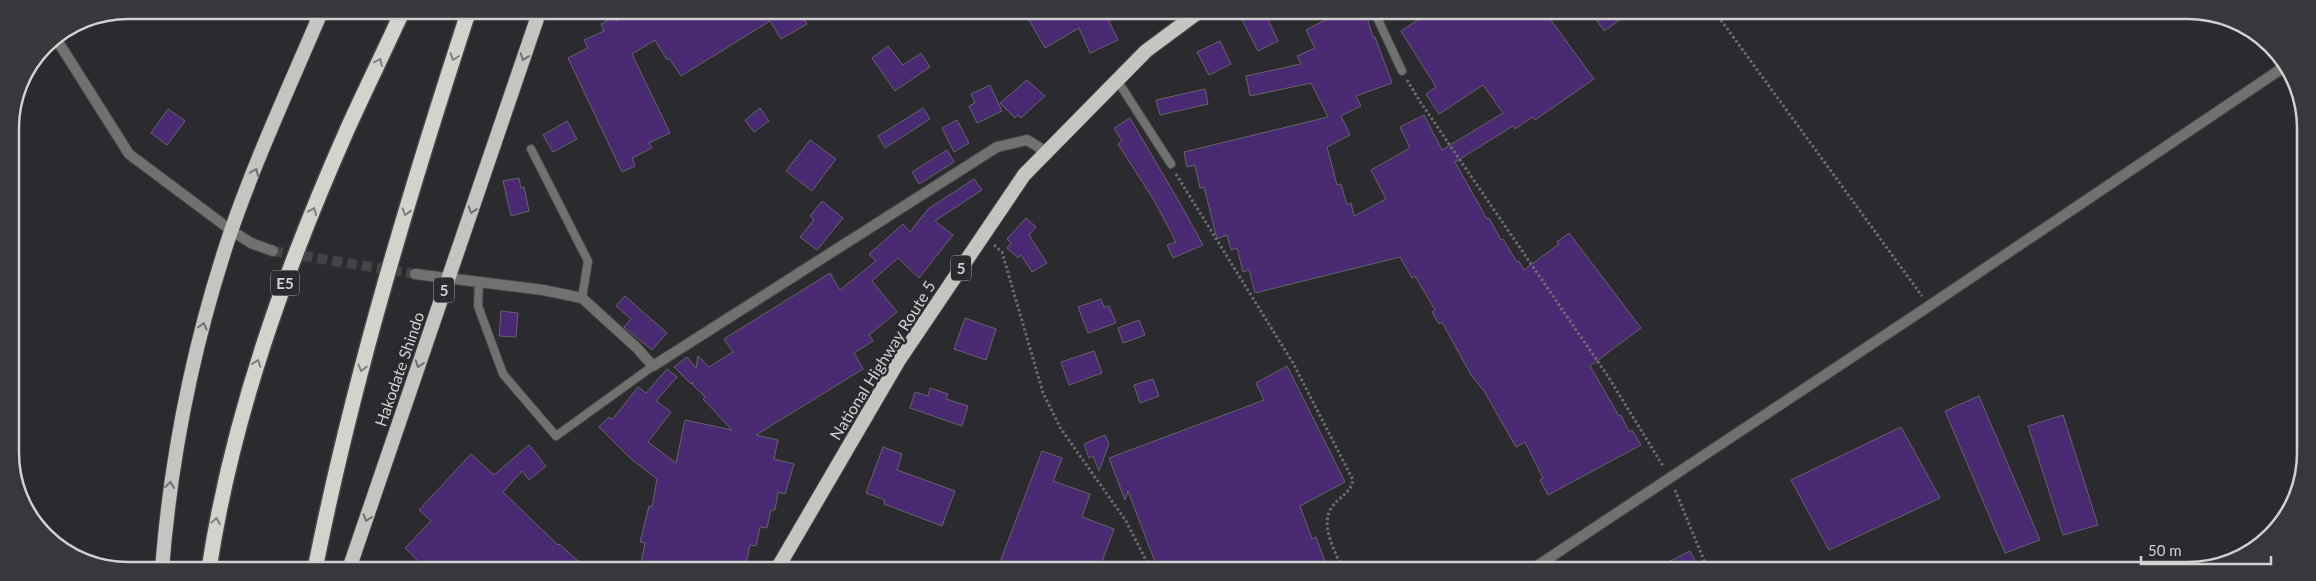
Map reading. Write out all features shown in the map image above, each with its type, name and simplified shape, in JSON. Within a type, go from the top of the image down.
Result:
[{"type":"highway","points":[[163,562],[170,486],[179,427],[206,314],[232,231],[318,19]]},
{"type":"highway","name":"E5","points":[[210,562],[217,517],[250,385],[290,268],[347,131],[399,19]]},
{"type":"highway","points":[[317,562],[342,444],[368,344],[466,19]]},
{"type":"highway","name":"Hakodate Shindo","points":[[351,562],[537,19]]},
{"type":"highway","name":"National Highway Route 5","points":[[781,562],[899,360],[1024,175],[1045,151],[1146,50],[1189,19]]},
{"type":"street","points":[[59,43],[129,154],[232,231],[250,243],[274,251]]},
{"type":"street","points":[[1543,562],[1929,306],[2281,69]]},
{"type":"street","points":[[415,274],[582,298],[637,348],[653,366],[997,147],[1027,140],[1045,151]]},
{"type":"lane","points":[[1378,19],[1402,71]]},
{"type":"lane","points":[[1117,80],[1171,164]]},
{"type":"lane","points":[[532,149],[588,261],[582,298]]},
{"type":"lane","points":[[479,282],[478,306],[503,374],[556,436],[653,366]]},
{"type":"path","points":[[1719,19],[1929,306]]},
{"type":"path","points":[[1402,71],[1421,103],[1610,378],[1670,478],[1705,562]]},
{"type":"path","points":[[1171,164],[1293,363],[1353,480],[1351,490],[1331,508],[1327,526],[1340,562]]},
{"type":"path","points":[[983,235],[1002,252],[1043,393],[1061,429],[1126,521],[1147,562]]},
{"type":"building","points":[[610,19],[615,19],[616,21],[619,19],[804,19],[807,24],[781,39],[770,21],[681,76],[669,58],[667,60],[655,40],[632,54],[670,133],[649,143],[652,148],[632,158],[635,166],[622,172],[568,58],[588,48],[584,40],[604,31],[601,24]]},
{"type":"building","points":[[1029,19],[1108,19],[1118,40],[1090,53],[1079,28],[1045,48]]},
{"type":"building","points":[[1242,19],[1268,19],[1278,41],[1258,51]]},
{"type":"building","points":[[1327,19],[1367,19],[1392,83],[1356,96],[1361,106],[1341,116],[1350,135],[1327,147],[1337,185],[1341,184],[1347,205],[1351,203],[1354,216],[1386,199],[1371,170],[1410,148],[1400,127],[1424,115],[1442,150],[1503,113],[1483,85],[1439,114],[1426,94],[1436,87],[1401,31],[1420,19],[1550,19],[1594,79],[1535,120],[1532,117],[1515,129],[1513,126],[1455,162],[1487,219],[1489,218],[1501,240],[1503,239],[1524,270],[1559,244],[1557,242],[1569,233],[1641,328],[1590,366],[1619,416],[1621,415],[1629,432],[1632,430],[1641,445],[1548,495],[1540,480],[1543,478],[1525,442],[1516,447],[1484,391],[1471,375],[1442,322],[1439,324],[1432,312],[1435,310],[1415,276],[1412,278],[1400,257],[1255,293],[1249,270],[1243,272],[1237,248],[1231,250],[1227,235],[1217,239],[1204,187],[1200,188],[1195,165],[1187,167],[1184,152],[1328,117],[1311,83],[1250,96],[1246,76],[1301,64],[1297,56],[1315,48],[1306,30]]},
{"type":"building","points":[[1596,19],[1621,19],[1604,31]]},
{"type":"building","points":[[1220,41],[1231,64],[1209,75],[1197,52]]},
{"type":"building","points":[[888,46],[903,65],[921,53],[930,67],[895,91],[872,58]]},
{"type":"building","points":[[1027,80],[1045,96],[1021,118],[1018,115],[1015,118],[1000,103]]},
{"type":"building","points":[[990,85],[1002,111],[977,123],[969,106],[975,103],[971,94]]},
{"type":"building","points":[[1205,89],[1208,104],[1160,115],[1156,100]]},
{"type":"building","points":[[760,108],[769,121],[754,132],[745,120]]},
{"type":"building","points":[[923,108],[930,119],[885,148],[878,136]]},
{"type":"building","points":[[168,109],[185,121],[167,145],[151,133]]},
{"type":"building","points":[[1130,118],[1203,245],[1173,258],[1167,245],[1176,242],[1155,202],[1118,144],[1122,141],[1114,128]]},
{"type":"building","points":[[957,120],[969,143],[954,152],[942,128]]},
{"type":"building","points":[[567,121],[577,139],[553,152],[543,135]]},
{"type":"building","points":[[810,140],[836,159],[812,191],[786,171]]},
{"type":"building","points":[[947,150],[954,162],[919,184],[912,172]]},
{"type":"building","points":[[519,178],[521,188],[524,187],[529,211],[511,216],[503,181]]},
{"type":"building","points":[[974,179],[982,190],[935,221],[953,235],[919,278],[898,258],[872,281],[897,312],[869,335],[873,341],[854,353],[863,369],[756,435],[778,440],[774,459],[794,464],[785,494],[778,492],[775,510],[771,510],[767,528],[760,527],[756,546],[750,545],[746,562],[641,562],[645,543],[640,542],[649,506],[652,507],[657,479],[630,458],[599,427],[609,417],[612,420],[638,387],[646,393],[667,369],[677,377],[656,401],[671,412],[648,442],[676,463],[685,420],[732,430],[703,399],[705,397],[692,384],[693,382],[691,384],[674,367],[687,357],[696,368],[698,356],[709,367],[733,352],[724,339],[830,273],[840,290],[876,261],[869,254],[903,224],[910,232],[928,209]]},
{"type":"building","points":[[822,201],[843,218],[817,250],[800,237],[814,220],[810,216]]},
{"type":"building","points":[[1026,218],[1036,227],[1029,235],[1047,263],[1032,272],[1021,255],[1018,258],[1007,248],[1011,243],[1007,239]]},
{"type":"building","points":[[625,296],[667,333],[652,350],[624,327],[631,319],[616,306]]},
{"type":"building","points":[[1101,299],[1104,307],[1109,306],[1116,323],[1088,333],[1078,307]]},
{"type":"building","points":[[501,311],[518,313],[516,337],[499,336]]},
{"type":"building","points":[[965,318],[996,329],[986,360],[954,349]]},
{"type":"building","points":[[1139,320],[1145,335],[1123,343],[1118,328]]},
{"type":"building","points":[[1094,351],[1102,373],[1069,385],[1061,362]]},
{"type":"building","points":[[1287,366],[1345,482],[1300,506],[1312,539],[1316,537],[1325,562],[1155,562],[1128,491],[1125,500],[1109,458],[1264,400],[1256,383]]},
{"type":"building","points":[[1153,379],[1159,396],[1140,403],[1134,385]]},
{"type":"building","points":[[930,388],[948,394],[946,399],[968,406],[962,426],[910,408],[915,392],[928,396]]},
{"type":"building","points":[[1979,396],[2040,540],[2005,553],[1945,411]]},
{"type":"building","points":[[2063,415],[2098,525],[2063,535],[2028,426]]},
{"type":"building","points":[[1901,427],[1940,498],[1829,550],[1791,480]]},
{"type":"building","points":[[1105,435],[1109,444],[1099,471],[1093,456],[1089,458],[1084,444]]},
{"type":"building","points":[[529,445],[546,466],[529,480],[522,471],[503,492],[558,545],[579,562],[419,562],[405,548],[431,521],[419,510],[471,454],[494,475]]},
{"type":"building","points":[[883,447],[902,454],[897,470],[955,491],[942,526],[884,504],[885,500],[866,493]]},
{"type":"building","points":[[1042,451],[1062,458],[1053,481],[1090,494],[1082,517],[1114,529],[1102,562],[1000,562]]},
{"type":"building","points":[[1690,551],[1696,562],[1669,562]]},
{"type":"tunnel","points":[[273,251],[415,274]]}]
